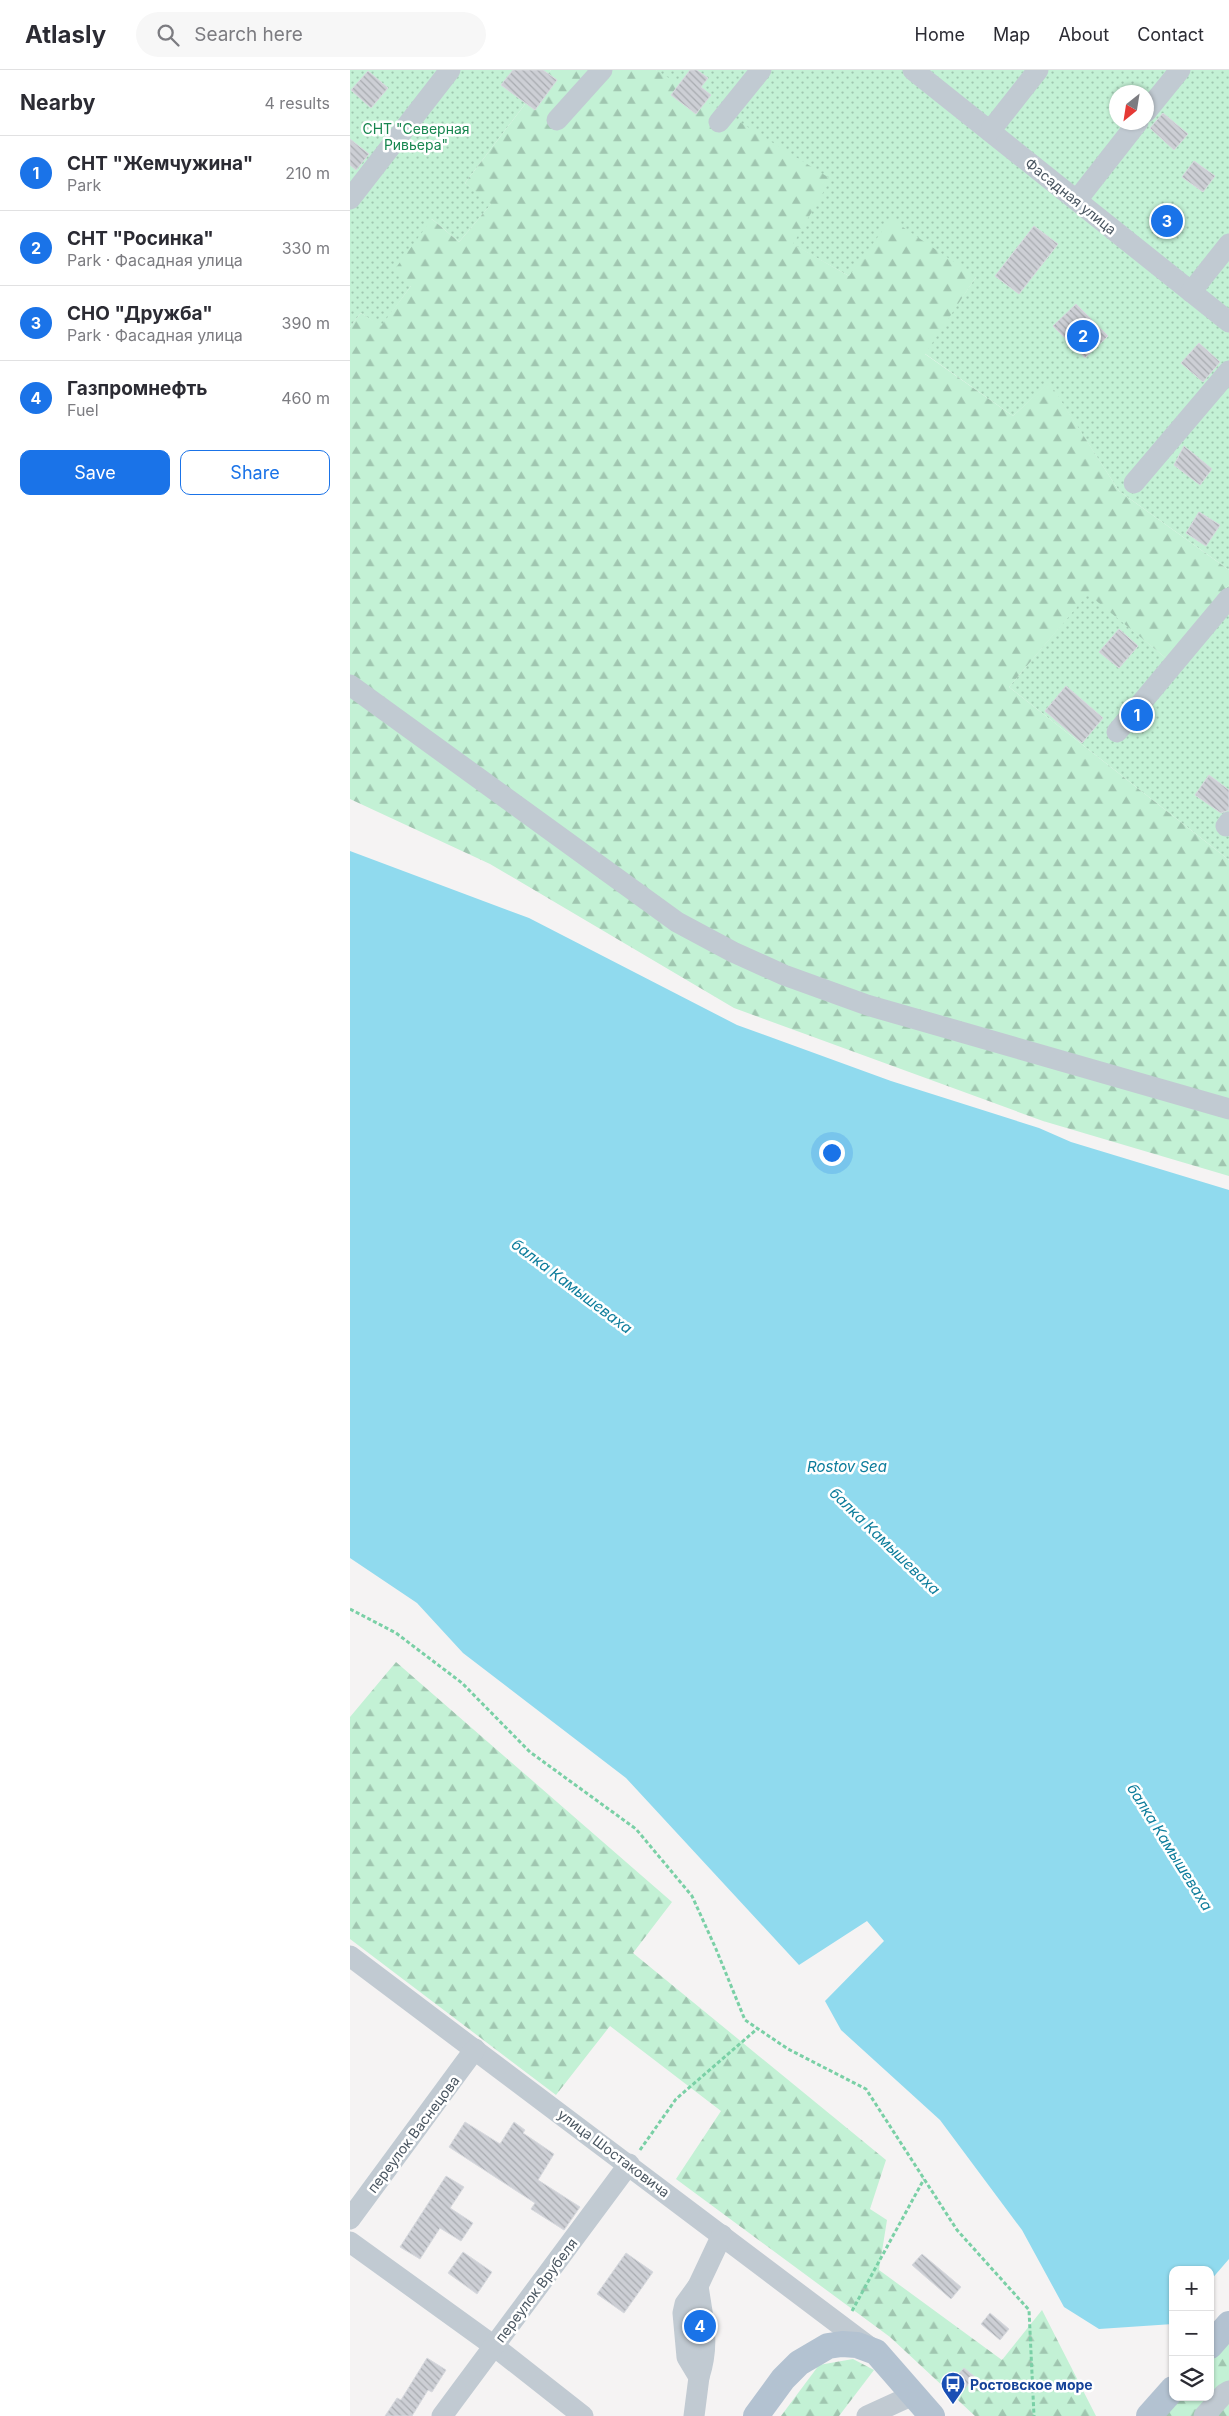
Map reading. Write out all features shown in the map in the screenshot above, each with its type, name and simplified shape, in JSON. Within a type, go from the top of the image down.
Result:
[{"type":"main road","points":[[1214,2341],[1229,2324]]},
{"type":"main road","points":[[756,2416],[783,2379],[799,2362],[812,2353],[828,2346],[842,2344],[857,2345],[876,2352],[932,2416]]},
{"type":"main road","points":[[1149,2416],[1169,2394]]},
{"type":"street","points":[[350,198],[450,70]]},
{"type":"street","points":[[557,120],[602,70]]},
{"type":"street","points":[[719,122],[762,70]]},
{"type":"street","name":"Фасадная улица","points":[[913,70],[1229,322]]},
{"type":"street","points":[[990,131],[1038,70]]},
{"type":"street","points":[[1154,102],[1180,70]]},
{"type":"street","points":[[1077,200],[1132,130]]},
{"type":"street","points":[[1191,292],[1229,244]]},
{"type":"street","points":[[1134,483],[1229,371]]},
{"type":"street","points":[[1117,732],[1229,598]]},
{"type":"street","points":[[350,684],[677,922],[733,952],[784,975],[867,1006],[1229,1109]]},
{"type":"street","name":"улица Шостаковича","points":[[350,1956],[629,2164],[876,2352]]},
{"type":"street","name":"переулок Васнецова","points":[[350,2218],[475,2049]]},
{"type":"street","name":"переулок Врубеля","points":[[442,2416],[629,2164]]},
{"type":"street","points":[[694,2416],[699,2377],[687,2357],[683,2313],[685,2304],[698,2286],[722,2235]]},
{"type":"street","points":[[350,2242],[494,2346],[583,2416]]},
{"type":"street","points":[[1204,2416],[1229,2391]]},
{"type":"street","points":[[867,2416],[913,2395]]},
{"type":"path","points":[[350,1609],[396,1633],[462,1683],[530,1752],[636,1829],[692,1896],[716,1949],[744,2020],[788,2049],[866,2090],[957,2230],[1029,2310],[1034,2416]]},
{"type":"path","points":[[629,2164],[676,2099],[758,2029]]},
{"type":"path","points":[[843,2327],[924,2179]]},
{"type":"green space","name":"СНТ \"Северная Ривьера\"","points":[[350,70],[551,70],[465,183],[492,203],[459,242],[432,219],[411,286],[381,327],[361,313],[350,327]]},
{"type":"green space","points":[[551,70],[656,70],[831,179],[793,244],[849,276],[891,219],[976,277],[925,354],[1013,416],[1049,382],[1119,491],[1229,570],[1229,585],[1167,659],[1088,594],[1009,687],[1229,860],[1229,1176],[1043,1121],[734,1008],[490,864],[350,799],[350,327],[361,313],[381,326],[411,286],[395,269],[432,219],[459,242],[491,204],[465,183]]},
{"type":"green space","points":[[656,70],[1229,70],[1229,570],[1119,491],[1049,383],[1013,416],[924,353],[976,277],[849,276],[792,244]]},
{"type":"green space","points":[[1229,585],[1229,860],[1009,687],[1088,593],[1167,659]]},
{"type":"green space","points":[[396,1662],[672,1902],[633,1953],[886,2160],[870,2209],[887,2220],[879,2270],[1002,2360],[1042,2310],[1096,2416],[975,2416],[890,2337],[676,2179],[721,2111],[610,2026],[556,2095],[350,1939],[350,1717]]},
{"type":"green space","points":[[1229,2338],[1229,2416],[1163,2416],[1176,2401],[1214,2401],[1214,2355]]},
{"type":"green space","points":[[853,2359],[874,2370],[839,2416],[781,2416],[819,2365]]},
{"type":"water","name":"Rostov Sea","points":[[350,851],[529,918],[737,1025],[891,1081],[1039,1128],[1071,1142],[1229,1190],[1229,2259],[1214,2276],[1214,2266],[1169,2266],[1169,2324],[1099,2329],[1064,2307],[1022,2230],[940,2120],[841,2030],[825,2001],[884,1941],[867,1921],[799,1965],[626,1778],[463,1653],[417,1603],[350,1558]]},
{"type":"building","points":[[513,70],[543,70],[557,80],[535,110],[501,85]]},
{"type":"building","points":[[690,70],[697,70],[708,78],[701,87],[711,95],[696,114],[671,95]]},
{"type":"building","points":[[368,71],[388,88],[371,108],[351,90]]},
{"type":"building","points":[[1163,113],[1188,134],[1174,150],[1152,130],[1154,130],[1154,123]]},
{"type":"building","points":[[350,139],[369,154],[356,170],[350,165]]},
{"type":"building","points":[[1194,161],[1215,176],[1203,192],[1182,177]]},
{"type":"building","points":[[1034,226],[1058,244],[1019,294],[995,276]]},
{"type":"building","points":[[1076,304],[1108,336],[1085,358],[1053,326]]},
{"type":"building","points":[[1199,343],[1220,362],[1203,382],[1181,363]]},
{"type":"building","points":[[1184,446],[1212,469],[1200,485],[1174,465]]},
{"type":"building","points":[[1199,512],[1220,525],[1206,546],[1186,533]]},
{"type":"building","points":[[1119,629],[1138,646],[1119,668],[1099,652]]},
{"type":"building","points":[[1066,686],[1103,718],[1082,743],[1045,711]]},
{"type":"building","points":[[1209,775],[1229,790],[1229,810],[1221,813],[1195,795]]},
{"type":"building","points":[[465,2122],[500,2144],[514,2122],[525,2130],[523,2133],[554,2154],[538,2180],[580,2207],[564,2230],[531,2209],[535,2203],[449,2147]]},
{"type":"building","points":[[446,2176],[464,2187],[450,2208],[473,2223],[461,2241],[440,2228],[420,2259],[400,2247]]},
{"type":"building","points":[[463,2252],[492,2272],[477,2294],[448,2273]]},
{"type":"building","points":[[626,2253],[653,2272],[624,2313],[597,2294]]},
{"type":"building","points":[[922,2254],[961,2287],[951,2299],[912,2265]]},
{"type":"building","points":[[990,2313],[1009,2329],[1000,2340],[981,2324]]},
{"type":"building","points":[[427,2358],[446,2370],[432,2392],[428,2390],[412,2416],[385,2416],[397,2398],[401,2400]]},
{"type":"building","points":[[964,2368],[975,2377],[963,2391],[952,2381]]},
{"type":"place","name":"СНО \"Дружба\"","points":[[1167,221]]},
{"type":"place","name":"СНТ \"Росинка\"","points":[[1083,336]]},
{"type":"place","name":"СНТ \"Жемчужина\"","points":[[1137,715]]},
{"type":"place","name":"Газпромнефть","points":[[700,2326]]},
{"type":"place","name":"Ростовское море","points":[[953,2405]]},
{"type":"water label","name":"балка Камышеваха","points":[[572,1286]]},
{"type":"water label","name":"балка Камышеваха","points":[[885,1541]]},
{"type":"water label","name":"балка Камышеваха","points":[[1170,1847]]}]
